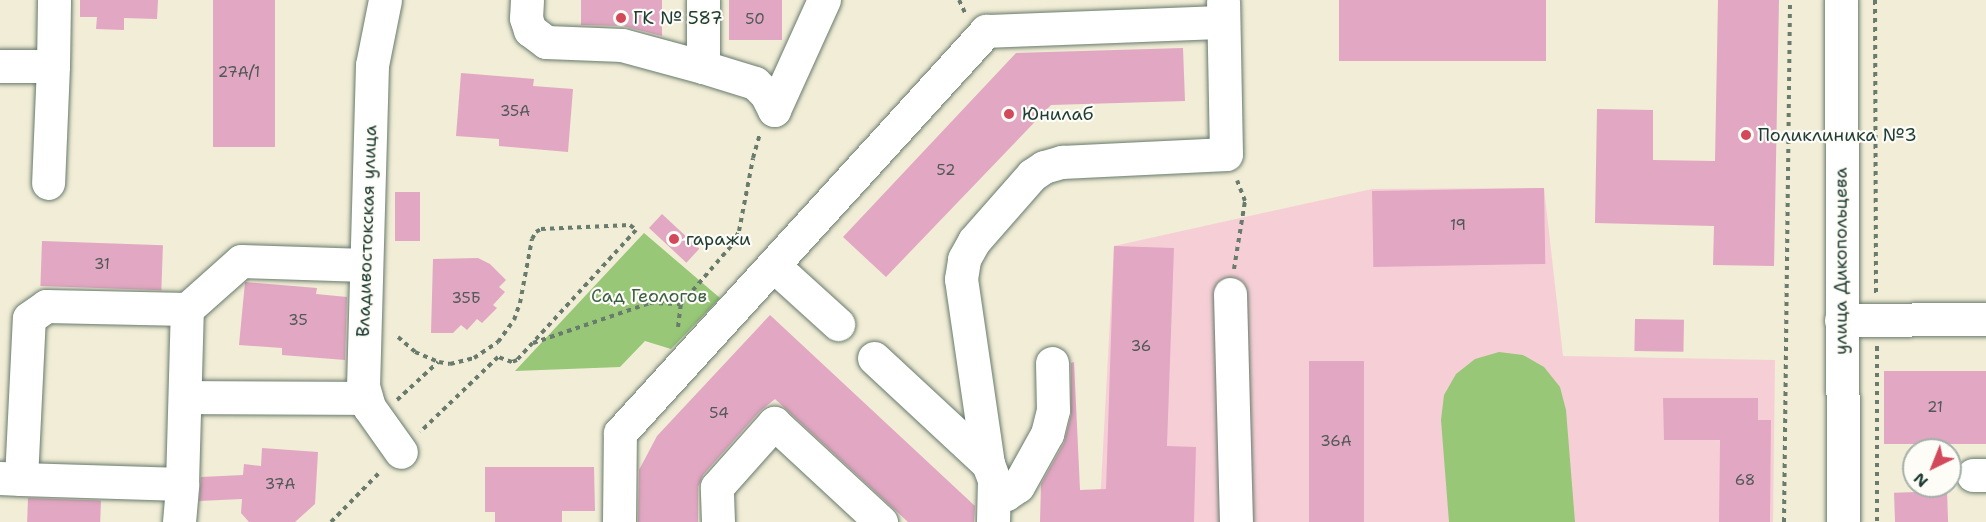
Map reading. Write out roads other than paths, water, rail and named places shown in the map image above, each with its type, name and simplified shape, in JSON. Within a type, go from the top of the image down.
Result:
[{"type":"street","points":[[48,183],[54,0]]},
{"type":"street","name":"Владивостокская улица","points":[[371,408],[366,265],[372,65],[385,0]]},
{"type":"street","points":[[527,0],[526,18],[530,30],[546,42],[622,45],[703,67],[755,83],[766,94],[774,110],[824,0]]},
{"type":"street","points":[[703,0],[703,67]]},
{"type":"street","name":"улица Дикопольцева","points":[[1841,0],[1843,522]]},
{"type":"street","points":[[619,522],[620,433],[986,31],[1223,11],[1226,154],[1062,162],[1044,167],[1032,175],[974,241],[964,259],[961,279],[992,494]]},
{"type":"street","points":[[0,66],[53,66]]},
{"type":"street","points":[[182,484],[10,478],[29,318],[46,306],[187,309],[242,261],[366,265]]},
{"type":"street","points":[[773,265],[838,324]]},
{"type":"street","points":[[1230,294],[1236,522]]},
{"type":"street","points":[[179,522],[187,309]]},
{"type":"street","points":[[1841,320],[1986,319]]},
{"type":"street","points":[[874,358],[992,494],[1006,494],[1018,486],[1047,434],[1053,410],[1052,363]]},
{"type":"street","points":[[185,397],[371,408],[401,452]]},
{"type":"street","points":[[718,522],[717,487],[774,423],[881,522]]},
{"type":"place","name":"ГК № 587","points":[[621,18]]},
{"type":"place","name":"Юнилаб","points":[[1009,114]]},
{"type":"place","name":"Поликлиника №3","points":[[1746,135]]},
{"type":"place","name":"гаражи","points":[[674,239]]},
{"type":"park label","name":"Сад Геологов","points":[[649,296]]}]
